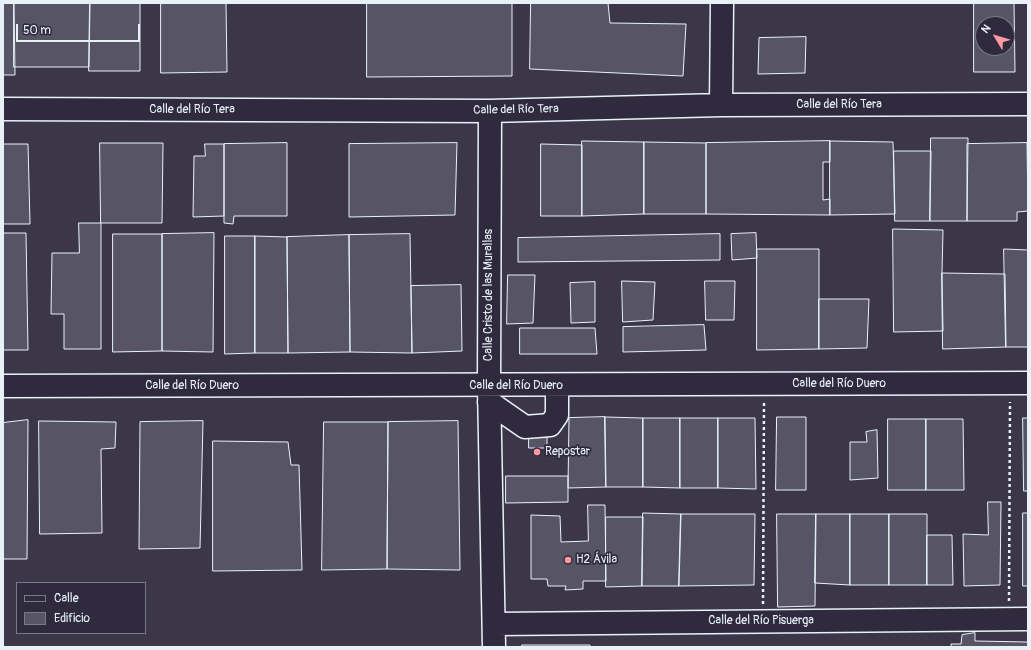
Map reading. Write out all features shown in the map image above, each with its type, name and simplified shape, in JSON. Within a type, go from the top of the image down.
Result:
[{"type":"street","points":[[721,105],[722,3]]},
{"type":"street","name":"Calle del Río Tera","points":[[3,108],[490,111],[721,105],[1028,104]]},
{"type":"street","name":"Calle Cristo de las Murallas","points":[[490,111],[489,394],[495,624],[494,647]]},
{"type":"street","name":"Calle del Río Duero","points":[[3,386],[489,394],[557,385],[1019,383]]},
{"type":"street","points":[[489,394],[525,427],[550,425],[557,415],[557,385]]},
{"type":"street","name":"Calle del Río Pisuerga","points":[[495,624],[1018,620]]},
{"type":"path","points":[[1018,620],[1019,383]]},
{"type":"path","points":[[763,621],[764,384]]},
{"type":"shaded area","points":[[3,3],[1028,3],[1028,647],[3,647]]},
{"type":"building","points":[[3,3],[14,3],[15,75],[3,75]]},
{"type":"building","points":[[14,3],[90,3],[89,67],[14,67]]},
{"type":"building","points":[[90,3],[140,3],[140,71],[89,71]]},
{"type":"building","points":[[161,3],[226,3],[227,72],[161,73]]},
{"type":"building","points":[[367,3],[512,3],[512,76],[367,77]]},
{"type":"building","points":[[531,3],[608,3],[610,23],[686,24],[683,76],[530,69]]},
{"type":"building","points":[[974,3],[1014,3],[1014,16],[975,16],[975,56],[1015,56],[1015,72],[974,72]]},
{"type":"building","points":[[806,37],[805,73],[758,74],[759,38]]},
{"type":"building","points":[[931,138],[968,138],[967,221],[930,221]]},
{"type":"building","points":[[582,141],[644,142],[644,214],[582,216]]},
{"type":"building","points":[[830,141],[893,142],[895,214],[830,215]]},
{"type":"building","points":[[830,141],[830,162],[823,162],[823,200],[830,199],[830,215],[706,214],[706,143]]},
{"type":"building","points":[[644,142],[706,143],[706,214],[644,214]]},
{"type":"building","points":[[100,143],[163,143],[162,223],[101,223]]},
{"type":"building","points":[[287,143],[287,216],[234,216],[233,224],[224,223],[224,144]]},
{"type":"building","points":[[457,143],[455,215],[349,217],[349,144]]},
{"type":"building","points":[[1027,143],[1028,211],[1017,212],[1017,221],[967,221],[967,144]]},
{"type":"building","points":[[3,144],[28,144],[30,224],[3,224]]},
{"type":"building","points":[[205,144],[224,144],[224,216],[193,217],[194,156],[205,156]]},
{"type":"building","points":[[541,144],[582,145],[582,216],[541,216]]},
{"type":"building","points":[[894,151],[931,151],[930,221],[895,221]]},
{"type":"building","points":[[79,223],[101,223],[101,349],[64,349],[64,314],[51,314],[52,253],[79,253]]},
{"type":"building","points":[[893,229],[943,230],[943,331],[894,332]]},
{"type":"building","points":[[3,233],[26,233],[28,350],[3,350]]},
{"type":"building","points":[[214,233],[213,352],[162,351],[162,234]]},
{"type":"building","points":[[756,233],[757,258],[732,260],[731,234]]},
{"type":"building","points":[[113,234],[162,234],[162,351],[113,352]]},
{"type":"building","points":[[410,234],[412,353],[350,352],[349,235]]},
{"type":"building","points":[[720,234],[720,260],[518,262],[518,238]]},
{"type":"building","points":[[349,235],[350,352],[288,353],[287,237]]},
{"type":"building","points":[[225,236],[255,236],[255,353],[225,354]]},
{"type":"building","points":[[255,236],[287,237],[288,353],[255,353]]},
{"type":"building","points":[[757,249],[819,249],[819,349],[757,350]]},
{"type":"building","points":[[1004,249],[1028,250],[1028,347],[1006,347]]},
{"type":"building","points":[[942,273],[1005,274],[1006,347],[943,349]]},
{"type":"building","points":[[508,275],[535,275],[533,323],[507,324]]},
{"type":"building","points":[[622,281],[655,282],[653,320],[623,322]]},
{"type":"building","points":[[705,281],[735,281],[734,320],[706,320]]},
{"type":"building","points":[[595,282],[595,322],[571,323],[570,283]]},
{"type":"building","points":[[461,285],[462,351],[412,353],[411,286]]},
{"type":"building","points":[[819,299],[869,299],[867,348],[819,349]]},
{"type":"building","points":[[704,325],[706,350],[623,352],[623,327]]},
{"type":"building","points":[[520,328],[595,328],[597,354],[520,354]]},
{"type":"building","points":[[529,415],[547,415],[547,448],[529,448]]},
{"type":"building","points":[[605,417],[606,487],[568,488],[569,418]]},
{"type":"building","points":[[605,417],[643,418],[643,487],[606,487]]},
{"type":"building","points":[[777,417],[806,417],[806,490],[776,490]]},
{"type":"building","points":[[643,418],[680,418],[680,488],[643,487]]},
{"type":"building","points":[[680,418],[718,418],[718,488],[680,488]]},
{"type":"building","points":[[718,418],[755,418],[756,489],[718,488]]},
{"type":"building","points":[[1023,418],[1028,418],[1028,491],[1024,491]]},
{"type":"building","points":[[888,419],[926,419],[926,490],[888,490]]},
{"type":"building","points":[[926,419],[963,419],[964,490],[926,490]]},
{"type":"building","points":[[28,420],[27,559],[3,559],[3,423]]},
{"type":"building","points":[[39,421],[116,422],[115,448],[101,449],[102,533],[40,534]]},
{"type":"building","points":[[203,421],[200,548],[139,549],[140,422]]},
{"type":"building","points":[[458,421],[460,570],[387,569],[388,422]]},
{"type":"building","points":[[324,422],[388,422],[387,569],[322,570]]},
{"type":"building","points":[[877,430],[878,478],[850,480],[850,442],[867,442],[866,432]]},
{"type":"building","points":[[213,441],[288,442],[291,465],[299,465],[302,570],[213,571]]},
{"type":"building","points":[[506,476],[568,476],[568,502],[506,503]]},
{"type":"building","points":[[988,502],[1001,502],[1000,585],[964,586],[963,534],[988,535]]},
{"type":"building","name":"H2 Ávila","points":[[588,505],[605,505],[606,581],[583,581],[583,589],[565,590],[566,586],[548,586],[547,579],[531,579],[531,515],[560,516],[561,542],[588,541]]},
{"type":"building","points":[[643,513],[681,514],[679,586],[642,586]]},
{"type":"building","points":[[1023,513],[1028,513],[1028,586],[1023,586]]},
{"type":"building","points":[[681,514],[755,514],[754,585],[679,586]]},
{"type":"building","points":[[777,514],[816,514],[815,606],[778,607]]},
{"type":"building","points":[[816,514],[850,514],[850,585],[815,583]]},
{"type":"building","points":[[850,514],[889,514],[889,585],[850,585]]},
{"type":"building","points":[[889,514],[927,514],[927,585],[889,585]]},
{"type":"building","points":[[606,517],[643,517],[642,586],[606,587]]},
{"type":"building","points":[[927,535],[952,535],[953,585],[927,585]]},
{"type":"building","points":[[975,633],[975,641],[1028,642],[1028,647],[951,647],[951,644],[961,644],[962,635]]},
{"type":"building","points":[[522,645],[590,645],[590,647],[522,647]]},
{"type":"place","name":"Repostar","points":[[537,452]]},
{"type":"place","name":"H2 Ávila","points":[[568,560]]}]
